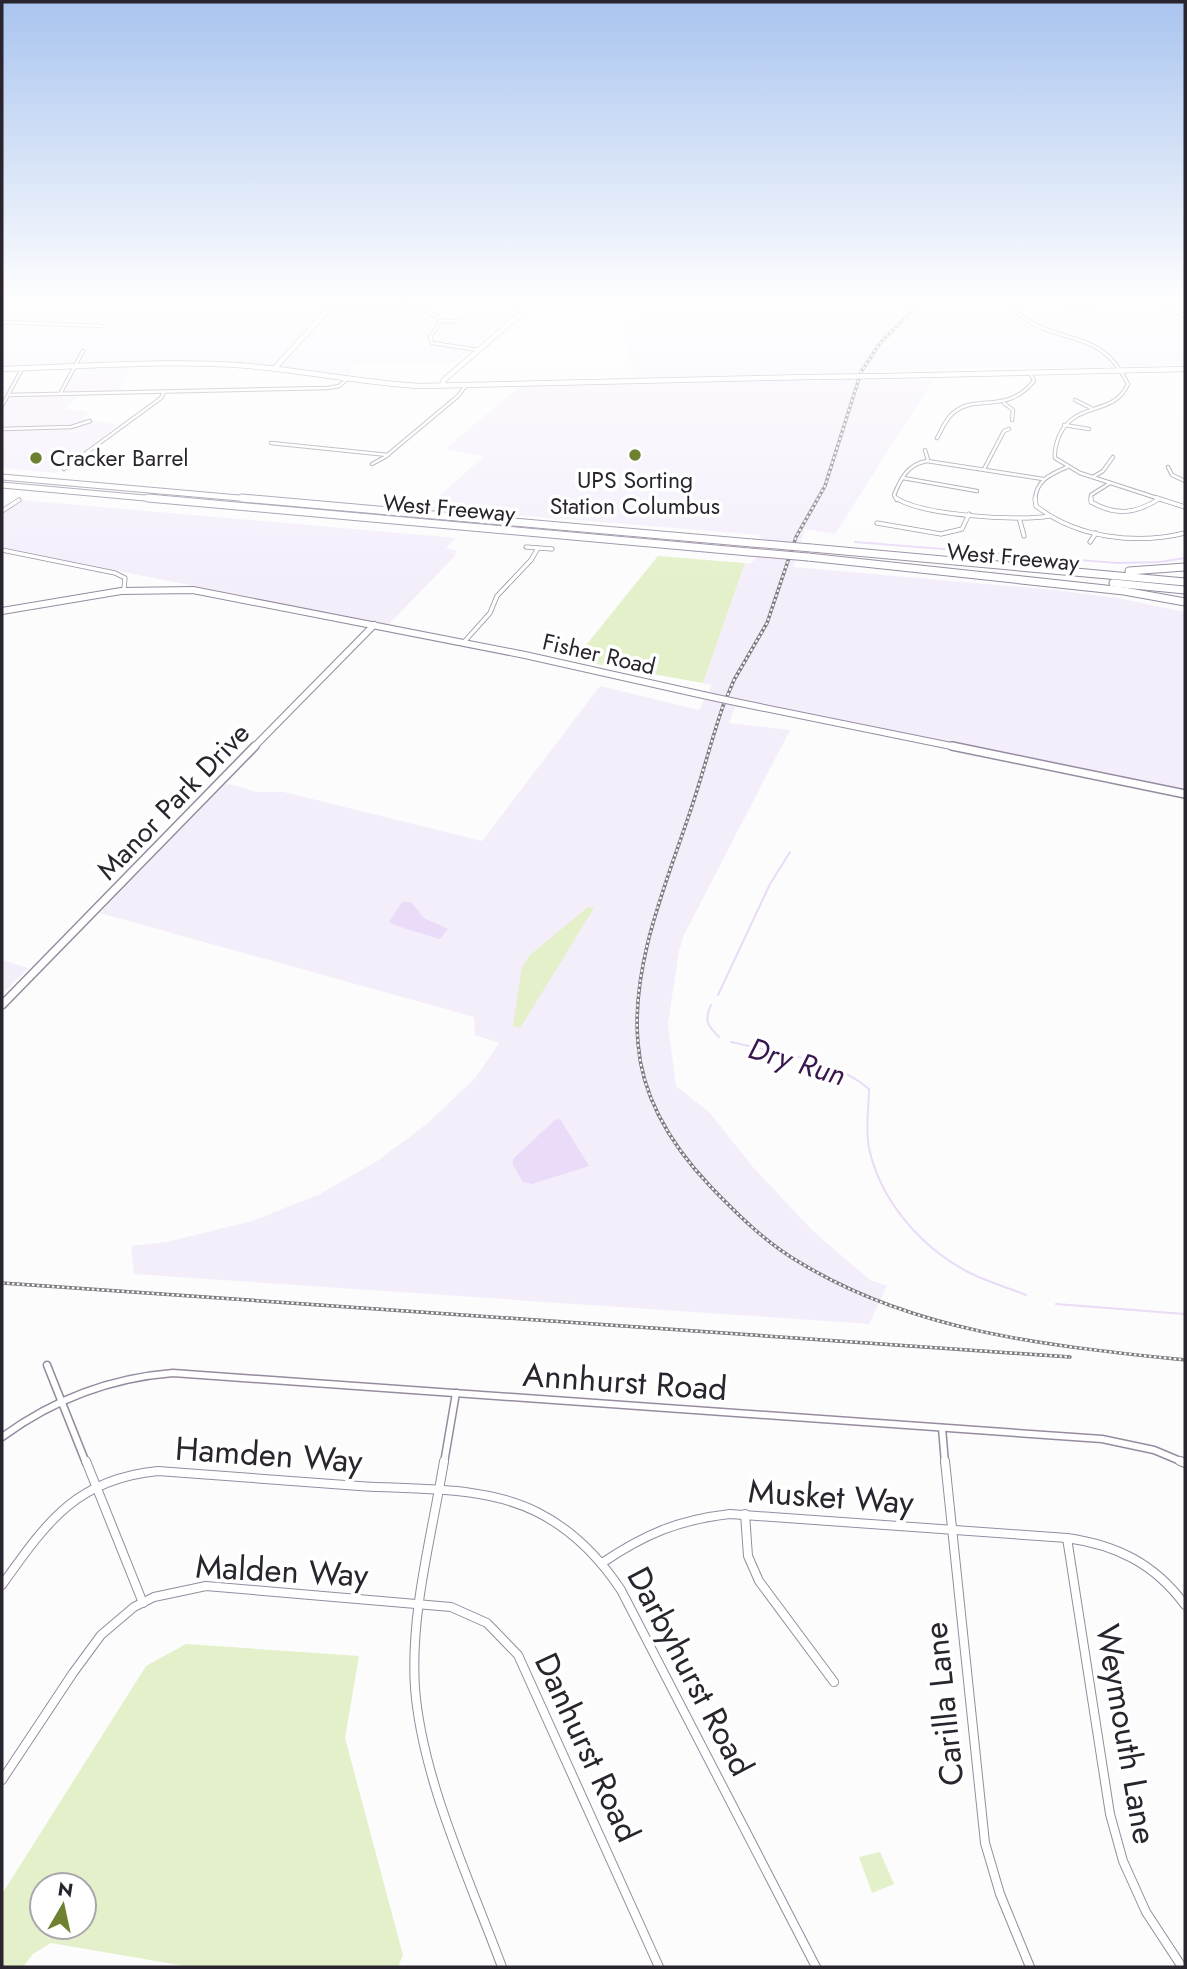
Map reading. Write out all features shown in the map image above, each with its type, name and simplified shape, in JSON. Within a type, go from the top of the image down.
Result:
[{"type":"highway","name":"West Freeway","points":[[2,476],[1185,582]]},
{"type":"highway","name":"West Freeway","points":[[2,487],[1185,592]]},
{"type":"highway","points":[[808,557],[1124,591],[1185,603]]},
{"type":"highway","points":[[916,557],[1107,571],[1185,567]]},
{"type":"highway","points":[[995,577],[1185,592]]},
{"type":"main road","name":"Fisher Road","points":[[2,611],[80,594],[124,589],[160,587],[203,591],[464,642],[740,703],[1185,794]]},
{"type":"main road","name":"Manor Park Drive","points":[[2,1005],[374,625]]},
{"type":"street","points":[[2,406],[8,396],[37,395]]},
{"type":"street","points":[[64,469],[163,395]]},
{"type":"street","points":[[372,464],[388,455],[459,395]]},
{"type":"street","points":[[937,438],[951,416],[959,410],[1004,403],[1021,395]]},
{"type":"street","points":[[1122,395],[1112,402],[1074,415],[1064,425],[1054,453],[1055,458],[1067,467],[1093,477],[1185,507]]},
{"type":"street","points":[[1076,400],[1093,409]]},
{"type":"street","points":[[1004,403],[1013,410],[1012,420]]},
{"type":"street","points":[[2,429],[71,427],[90,421]]},
{"type":"street","points":[[1064,425],[1089,429]]},
{"type":"street","points":[[984,469],[1004,431],[1009,429]]},
{"type":"street","points":[[271,443],[388,455]]},
{"type":"street","points":[[925,450],[928,460]]},
{"type":"street","points":[[1093,477],[1103,471],[1113,457]]},
{"type":"street","points":[[1043,479],[928,460],[914,463],[894,495],[901,502],[1020,521],[1049,516]]},
{"type":"street","points":[[1067,467],[1051,471],[1043,479],[1035,503],[1049,516],[1096,533],[1142,540],[1185,533]]},
{"type":"street","points":[[1168,467],[1172,475],[1185,481]]},
{"type":"street","points":[[903,478],[977,491]]},
{"type":"street","points":[[1111,483],[1089,499],[1108,510],[1135,514],[1159,499]]},
{"type":"street","points":[[2,511],[19,500]]},
{"type":"street","points":[[877,523],[947,534],[962,529],[969,514]]},
{"type":"street","points":[[1020,521],[1024,536]]},
{"type":"street","points":[[1090,542],[1096,533]]},
{"type":"street","points":[[526,547],[552,549]]},
{"type":"street","points":[[464,642],[490,613],[497,596],[531,560],[538,548]]},
{"type":"street","points":[[2,550],[115,573],[125,578],[124,589]]},
{"type":"street","points":[[2,1780],[101,1633],[128,1611],[143,1603],[47,1365]]},
{"type":"street","name":"Annhurst Road","points":[[2,1437],[62,1401],[120,1380],[173,1373],[1102,1439],[1154,1450],[1185,1463]]},
{"type":"street","points":[[456,1393],[420,1602],[415,1676],[424,1748],[442,1810],[502,1967]]},
{"type":"street","name":"Carilla Lane","points":[[942,1428],[985,1843],[1000,1894],[1030,1967]]},
{"type":"street","name":"Hamden Way","points":[[96,1486],[125,1475],[158,1471],[439,1492]]},
{"type":"street","points":[[2,1585],[46,1524],[70,1502],[96,1486]]},
{"type":"street","name":"Darbyhurst Road","points":[[439,1492],[490,1497],[544,1515],[568,1531],[612,1573],[816,1967]]},
{"type":"street","points":[[745,1514],[748,1556],[759,1581],[834,1682]]},
{"type":"street","name":"Musket Way","points":[[602,1563],[636,1540],[679,1522],[745,1514],[1067,1538]]},
{"type":"street","points":[[1067,1538],[1104,1544],[1136,1558],[1160,1575],[1185,1605]]},
{"type":"street","name":"Weymouth Lane","points":[[1067,1538],[1110,1814],[1123,1861],[1146,1912],[1182,1967]]},
{"type":"street","name":"Malden Way","points":[[143,1603],[187,1587],[206,1586],[420,1602]]},
{"type":"street","name":"Danhurst Road","points":[[420,1602],[451,1607],[476,1616],[500,1633],[518,1656],[659,1967]]},
{"type":"shaded area","points":[[510,395],[924,395],[835,534],[805,529],[793,567],[1056,590],[1118,598],[1185,612],[1185,794],[737,702],[729,723],[790,730],[684,935],[668,1024],[676,1086],[710,1113],[752,1166],[813,1231],[870,1280],[887,1286],[869,1324],[134,1274],[131,1246],[167,1242],[252,1221],[320,1194],[377,1161],[427,1124],[476,1077],[499,1043],[475,1035],[474,1017],[100,913],[226,783],[257,792],[284,792],[482,841],[600,686],[699,710],[712,685],[703,683],[745,563],[750,564],[756,558],[761,535],[426,508],[484,456],[445,449]]},
{"type":"shaded area","points":[[79,396],[64,409],[89,412],[84,418],[118,425],[56,473],[2,468],[2,413],[11,397]]},
{"type":"shaded area","points":[[21,500],[456,538],[446,548],[456,550],[455,556],[389,624],[2,548],[2,513]]},
{"type":"shaded area","points":[[402,902],[411,902],[424,918],[448,929],[440,939],[394,925],[389,922]]},
{"type":"shaded area","points":[[2,960],[28,968],[2,994]]},
{"type":"shaded area","points":[[560,1119],[589,1166],[532,1184],[523,1182],[513,1165],[513,1159],[555,1120]]},
{"type":"green space","points":[[658,556],[745,563],[703,683],[574,660]]},
{"type":"green space","points":[[588,907],[594,908],[527,1017],[520,1028],[513,1026],[522,967],[530,955]]},
{"type":"green space","points":[[186,1644],[359,1656],[345,1738],[403,1955],[398,1967],[191,1967],[51,1943],[33,1954],[23,1967],[2,1967],[2,1894],[146,1666]]},
{"type":"green space","points":[[880,1852],[894,1884],[872,1893],[859,1857]]},
{"type":"waterway","points":[[855,542],[1117,563],[1160,562],[1185,558]]},
{"type":"waterway","name":"Dry Run","points":[[718,995],[770,884],[790,852]]},
{"type":"waterway","name":"Dry Run","points":[[711,1005],[708,1022],[719,1037]]},
{"type":"waterway","name":"Dry Run","points":[[731,1042],[821,1063],[855,1079],[869,1089],[867,1126],[874,1167],[882,1186],[904,1220],[949,1261],[973,1275],[1026,1295]]},
{"type":"waterway","name":"Dry Run","points":[[1056,1304],[1185,1314]]},
{"type":"railway","points":[[854,395],[825,486],[796,537],[767,623],[734,680],[723,706],[652,925],[637,1014],[638,1043],[646,1083],[672,1138],[710,1186],[763,1237],[799,1262],[843,1286],[937,1321],[986,1332],[1035,1342],[1185,1360]]},
{"type":"railway","points":[[2,1283],[1070,1357]]},
{"type":"place","name":"UPS Sorting Station Columbus","points":[[635,455]]},
{"type":"place","name":"Cracker Barrel","points":[[36,458]]}]
